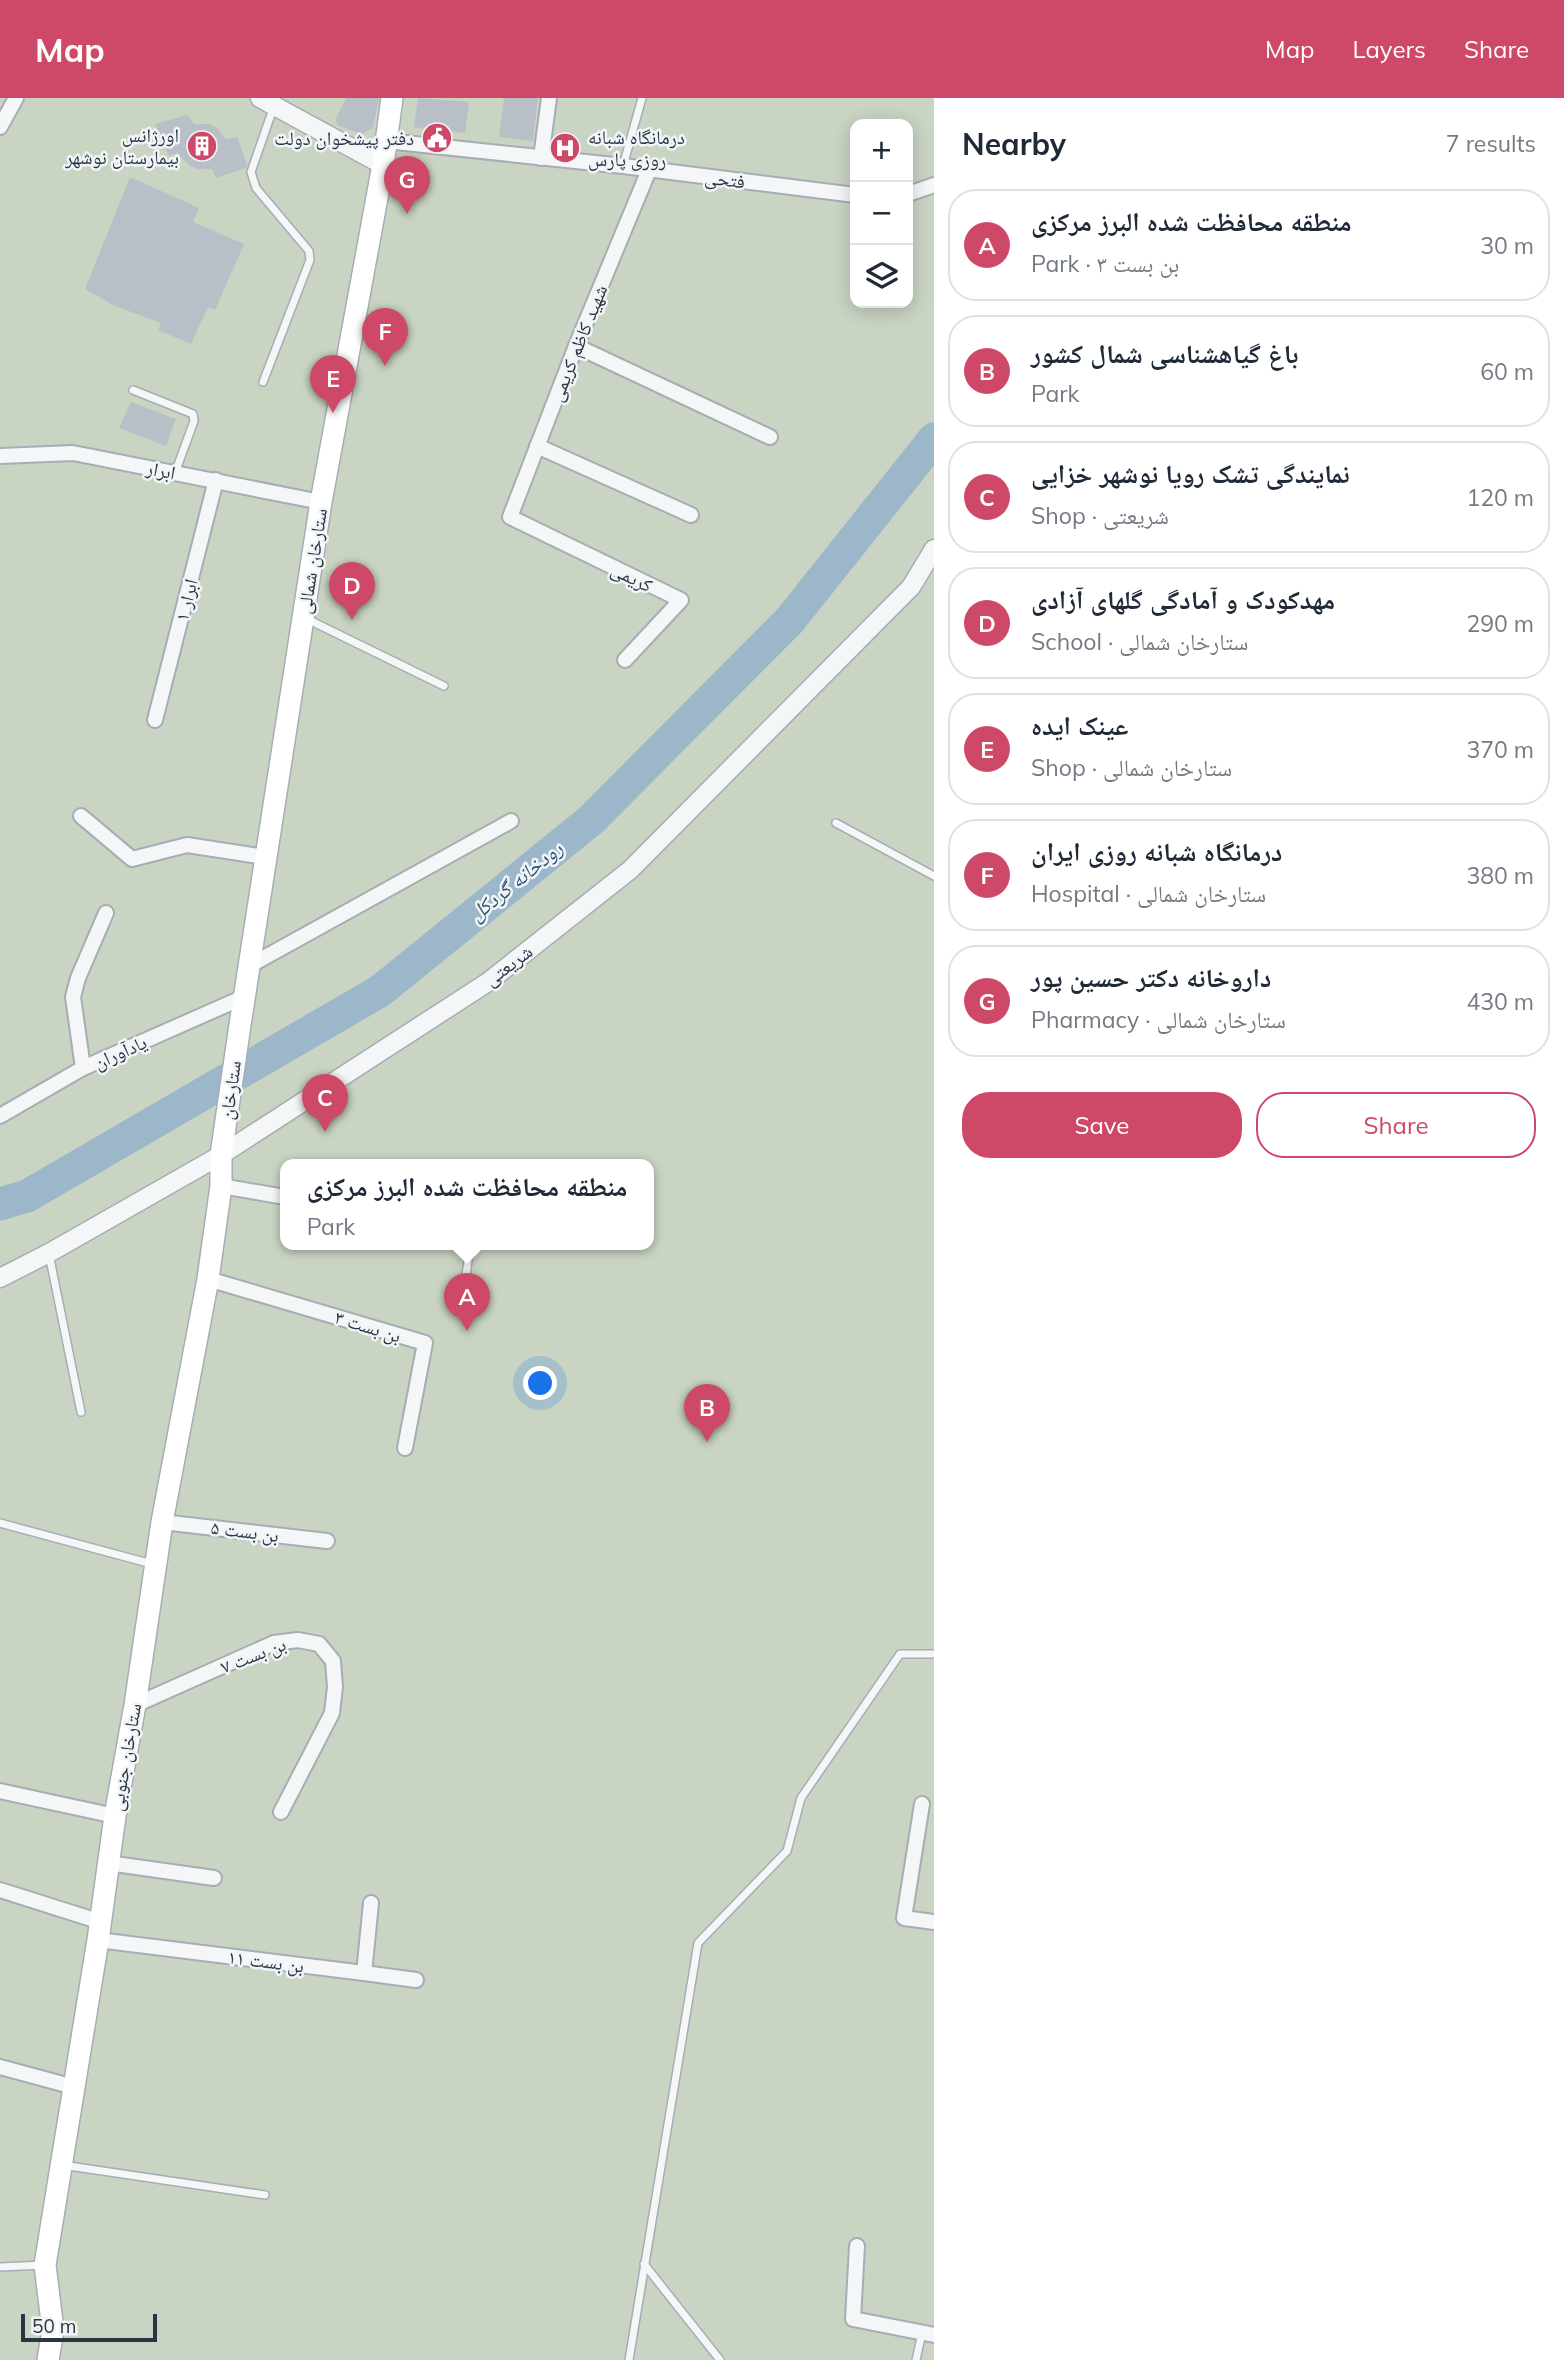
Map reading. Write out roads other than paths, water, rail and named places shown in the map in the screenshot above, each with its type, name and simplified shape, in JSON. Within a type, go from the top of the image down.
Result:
[{"type":"main road","name":"ستارخان شمالی","points":[[240,1025],[321,502],[383,165],[391,98]]},
{"type":"main road","name":"ستارخان","points":[[221,1155],[240,1025]]},
{"type":"main road","name":"ستارخان جنوبی","points":[[48,2360],[53,2330],[45,2265],[162,1522],[208,1279],[221,1186],[221,1155]]},
{"type":"street","points":[[0,127],[16,98]]},
{"type":"street","points":[[541,158],[549,98]]},
{"type":"street","points":[[267,102],[383,165]]},
{"type":"street","name":"فتحی","points":[[386,141],[623,166],[850,194]]},
{"type":"street","name":"شهید کاظم کریمی","points":[[510,517],[576,346],[649,170]]},
{"type":"street","points":[[913,192],[934,185]]},
{"type":"street","points":[[576,346],[770,437]]},
{"type":"street","points":[[537,446],[691,515]]},
{"type":"street","name":"ابرار","points":[[0,456],[73,453],[321,502]]},
{"type":"street","name":"ابرار ۱","points":[[155,720],[216,480]]},
{"type":"street","name":"کریمی","points":[[510,517],[681,600],[625,660]]},
{"type":"street","name":"شریعتی","points":[[0,1278],[221,1155],[488,982],[630,870],[911,587],[934,549]]},
{"type":"street","points":[[81,816],[132,859],[187,845],[265,857]]},
{"type":"street","points":[[249,966],[512,821]]},
{"type":"street","points":[[83,1068],[73,997],[78,978],[106,913]]},
{"type":"street","name":"یادآوران","points":[[0,1116],[83,1068],[244,997]]},
{"type":"street","points":[[221,1186],[280,1196]]},
{"type":"street","name":"بن بست ۳","points":[[208,1279],[425,1343],[405,1448]]},
{"type":"street","name":"بن بست ۵","points":[[162,1522],[327,1541]]},
{"type":"street","name":"بن بست ۷","points":[[135,1705],[274,1643],[298,1640],[319,1644],[332,1661],[335,1687],[332,1713],[281,1812]]},
{"type":"street","points":[[0,1791],[115,1816]]},
{"type":"street","points":[[922,1804],[904,1918],[934,1922]]},
{"type":"street","points":[[108,1863],[214,1878]]},
{"type":"street","name":"بن بست ۱۱","points":[[0,1890],[99,1931],[416,1980]]},
{"type":"street","points":[[364,1973],[371,1903]]},
{"type":"street","points":[[0,2067],[74,2087]]},
{"type":"street","points":[[857,2246],[853,2319],[928,2334]]},
{"type":"lane","points":[[623,166],[642,98]]},
{"type":"lane","points":[[263,382],[310,260],[309,251],[252,180],[251,172],[267,102]]},
{"type":"lane","points":[[133,390],[193,414],[194,421],[175,473]]},
{"type":"lane","points":[[303,617],[444,686]]},
{"type":"lane","points":[[836,823],[934,876]]},
{"type":"lane","points":[[463,1299],[469,1250]]},
{"type":"lane","points":[[49,1253],[81,1412]]},
{"type":"lane","points":[[0,1523],[156,1565]]},
{"type":"lane","points":[[629,2360],[698,1943],[787,1851],[801,1798],[900,1654],[934,1654]]},
{"type":"lane","points":[[61,2165],[265,2195]]},
{"type":"lane","points":[[644,2264],[720,2360]]},
{"type":"lane","points":[[0,2267],[45,2265]]},
{"type":"lane","points":[[916,2360],[928,2334]]},
{"type":"waterway","name":"رودخانه گردکل","points":[[0,1204],[27,1196],[380,991],[591,820],[790,620],[934,439]]},
{"type":"place","name":"دفتر پیشخوان دولت","points":[[437,138]]},
{"type":"place","name":"اورژانس بیمارستان نوشهر","points":[[202,146]]},
{"type":"place","name":"درمانگاه شبانه روزی پارس","points":[[565,148]]},
{"type":"place","name":"داروخانه دکتر حسین پور","points":[[407,214]]},
{"type":"place","name":"درمانگاه شبانه روزی ایران","points":[[385,366]]},
{"type":"place","name":"عینک ایده","points":[[333,413]]},
{"type":"place","name":"مهدکودک و آمادگی گلهای آزادی","points":[[352,620]]},
{"type":"place","name":"نمایندگی تشک رویا نوشهر خزایی","points":[[325,1132]]},
{"type":"place","name":"منطقه محافظت شده البرز مرکزی","points":[[467,1331]]},
{"type":"place","name":"باغ گیاهشناسی شمال کشور","points":[[707,1442]]}]
